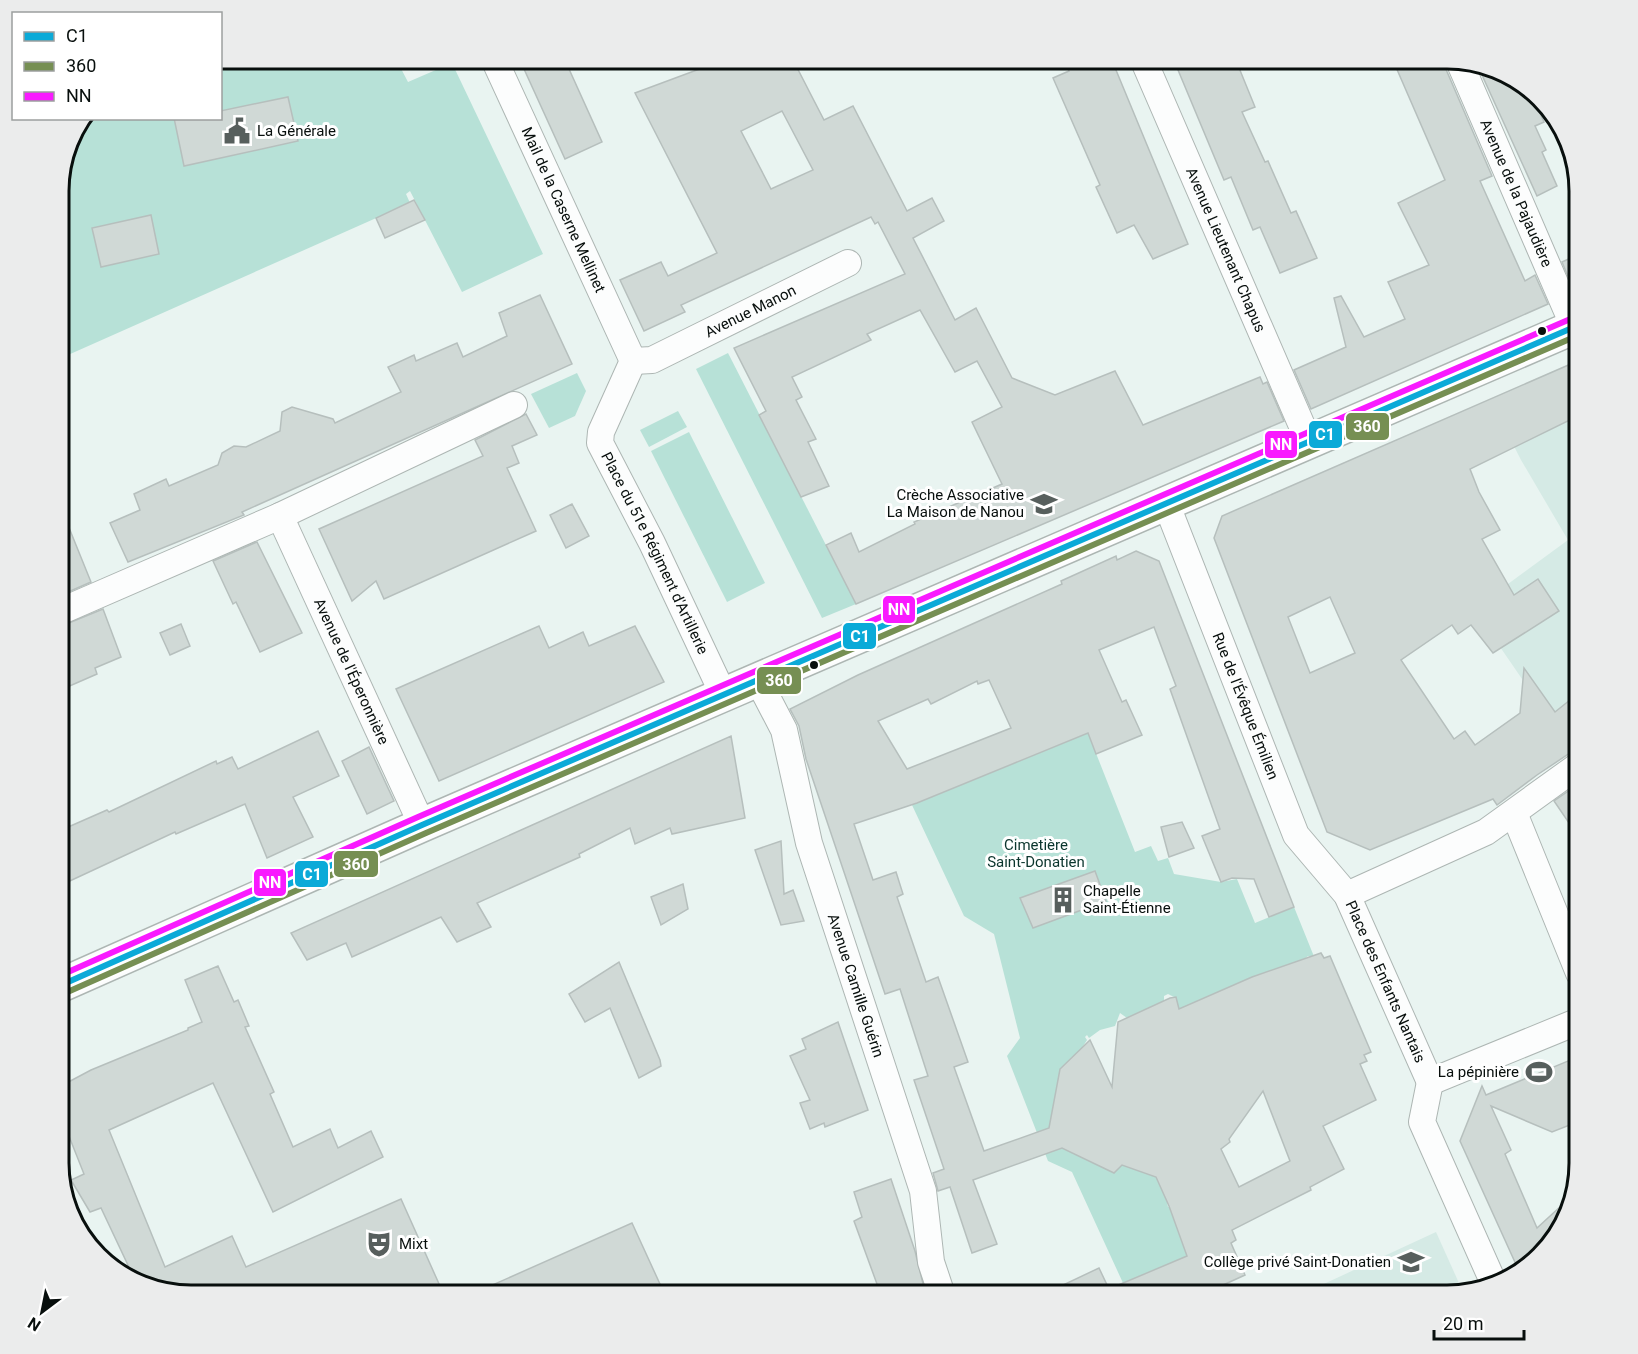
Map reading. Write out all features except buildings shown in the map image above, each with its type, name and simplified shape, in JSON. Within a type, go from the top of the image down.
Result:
[{"type":"main road","points":[[69,982],[422,825],[1569,329]]},
{"type":"street","name":"Mail de la Caserne Mellinet","points":[[499,69],[642,360]]},
{"type":"street","name":"Avenue Lieutenant Chapus","points":[[1148,69],[1309,442]]},
{"type":"street","name":"Avenue de la Pajaudière","points":[[1463,70],[1569,308]]},
{"type":"street","name":"Avenue Manon","points":[[642,360],[848,263]]},
{"type":"street","name":"Place du 51e Régiment d'Artillerie","points":[[642,360],[601,432],[600,443],[652,543],[724,696]]},
{"type":"street","points":[[69,608],[280,516],[514,405]]},
{"type":"street","name":"Rue de l'Évêque Émilien","points":[[1166,503],[1296,835],[1347,895]]},
{"type":"street","name":"Avenue de l'Éperonnière","points":[[280,516],[422,825]]},
{"type":"street","name":"Avenue Camille Guérin","points":[[758,680],[784,730],[809,843],[923,1191],[930,1262],[938,1285]]},
{"type":"street","name":"Place des Enfants Nantais","points":[[1430,1083],[1347,895],[1486,832],[1569,773]]},
{"type":"street","points":[[1514,813],[1569,946]]},
{"type":"street","points":[[1491,1277],[1422,1122],[1430,1083],[1569,1026]]},
{"type":"shaded area","points":[[1569,364],[1569,732],[1529,689],[1474,609],[1568,540],[1521,460],[1490,399]]},
{"type":"shaded area","name":"Collège privé Saint-Donatien","points":[[1436,1232],[1459,1284],[1447,1285],[1322,1285]]},
{"type":"green space","points":[[222,69],[401,69],[408,82],[438,69],[455,69],[543,254],[462,292],[410,191],[406,194],[410,203],[69,355],[69,183],[75,152],[92,120],[222,120]]},
{"type":"green space","points":[[728,353],[856,604],[822,618],[696,369]]},
{"type":"green space","points":[[577,373],[586,391],[575,416],[549,428],[531,394]]},
{"type":"green space","points":[[678,411],[687,427],[649,447],[640,430]]},
{"type":"green space","points":[[689,432],[765,583],[727,602],[651,451]]},
{"type":"green space","name":"Cimetière Saint-Donatien","points":[[1088,733],[1135,852],[1151,846],[1158,861],[1168,858],[1174,874],[1221,882],[1237,879],[1255,923],[1294,907],[1315,959],[1308,956],[1301,962],[1288,967],[1284,965],[1284,969],[1176,1015],[1176,998],[1168,994],[1164,996],[1164,1001],[1127,1018],[1120,1013],[1115,1026],[1100,1030],[1089,1038],[1087,1035],[1085,1037],[1087,1040],[1075,1059],[1071,1057],[1072,1060],[1057,1086],[1057,1096],[1054,1101],[1083,1158],[1119,1165],[1127,1161],[1159,1179],[1157,1180],[1169,1201],[1167,1202],[1168,1207],[1171,1206],[1178,1230],[1192,1254],[1123,1283],[1072,1172],[1048,1161],[1007,1056],[1020,1038],[994,934],[964,916],[912,805]]},
{"type":"transit line","name":"NN","points":[[69,972],[418,817],[1569,320]]},
{"type":"transit line","name":"C1","points":[[69,982],[422,825],[1569,329]]},
{"type":"transit line","name":"360","points":[[69,991],[426,833],[1569,339]]},
{"type":"place","name":"La Générale","points":[[237,131]]},
{"type":"place","name":"Crèche Associative La Maison de Nanou","points":[[1044,504]]},
{"type":"place","name":"Chapelle Saint-Étienne","points":[[1063,900]]},
{"type":"place","name":"La pépinière","points":[[1539,1072]]},
{"type":"place","name":"Mixt","points":[[379,1244]]},
{"type":"place","name":"Collège privé Saint-Donatien","points":[[1411,1262]]}]
